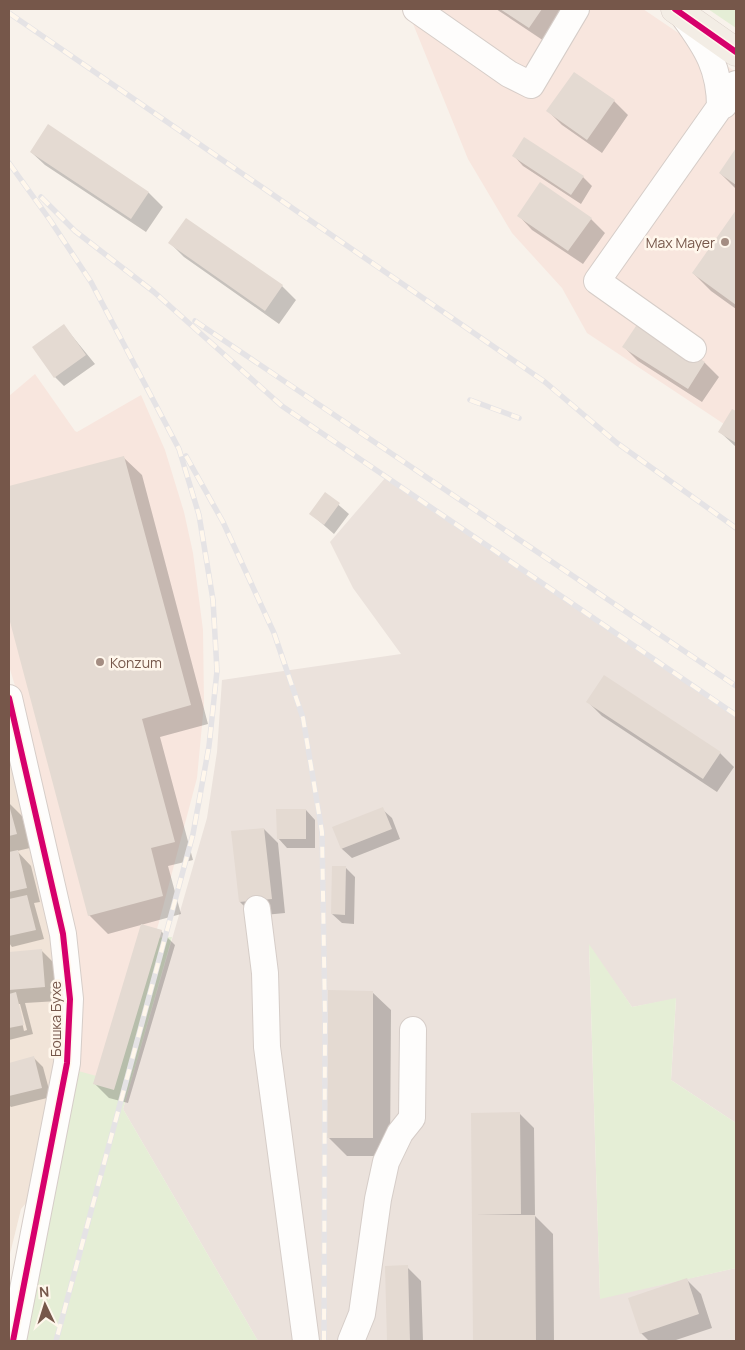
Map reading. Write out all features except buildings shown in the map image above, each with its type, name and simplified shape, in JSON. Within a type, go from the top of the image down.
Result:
[{"type":"main road","points":[[678,11],[736,52]]},
{"type":"street","points":[[416,9],[510,74],[531,85],[576,9]]},
{"type":"street","points":[[678,11],[702,41],[714,66],[728,104]]},
{"type":"street","points":[[693,349],[597,281],[728,104],[736,84]]},
{"type":"street","name":"Бошка Бухе","points":[[9,698],[59,916],[70,999],[67,1063],[13,1341]]},
{"type":"street","points":[[257,909],[264,973],[267,1047],[306,1341]]},
{"type":"street","points":[[351,1341],[362,1314],[378,1199],[386,1162],[400,1133],[412,1118],[413,1030]]},
{"type":"shaded area","points":[[407,9],[643,9],[736,72],[736,432],[587,333],[562,288],[512,233],[468,159]]},
{"type":"shaded area","points":[[35,374],[77,432],[141,395],[165,450],[184,512],[193,553],[203,630],[204,704],[197,778],[159,922],[111,1080],[77,1072],[31,739],[9,666],[9,396]]},
{"type":"shaded area","points":[[386,477],[736,716],[736,1123],[671,1080],[676,999],[632,1007],[589,946],[600,1298],[736,1268],[736,1341],[258,1341],[123,1109],[207,818],[217,752],[222,680],[401,654],[353,588],[330,542]]},
{"type":"shaded area","points":[[9,744],[41,879],[58,983],[57,1062],[37,1190],[21,1209],[9,1258]]},
{"type":"green space","points":[[708,9],[736,9],[736,28]]},
{"type":"green space","points":[[172,937],[123,1109],[258,1341],[18,1341],[71,1069],[111,1080],[154,938]]},
{"type":"green space","points":[[589,944],[632,1007],[676,998],[671,1080],[736,1123],[736,1268],[600,1299]]},
{"type":"railway","points":[[9,13],[545,382],[617,443],[736,528]]},
{"type":"railway","points":[[9,163],[91,282],[179,449],[199,515],[213,600],[217,671],[209,746],[193,834],[56,1341]]},
{"type":"railway","points":[[41,197],[75,231],[154,292],[282,406],[736,715]]},
{"type":"railway","points":[[195,321],[736,686]]},
{"type":"railway","points":[[470,400],[519,418]]},
{"type":"railway","points":[[186,456],[223,522],[274,633],[303,718],[322,832],[325,1017],[324,1341]]},
{"type":"cycle path","points":[[675,9],[736,52]]},
{"type":"cycle path","points":[[9,698],[63,934],[70,999],[67,1063],[13,1341]]},
{"type":"place","name":"Max Mayer","points":[[725,242]]},
{"type":"place","name":"Konzum","points":[[100,662]]}]
